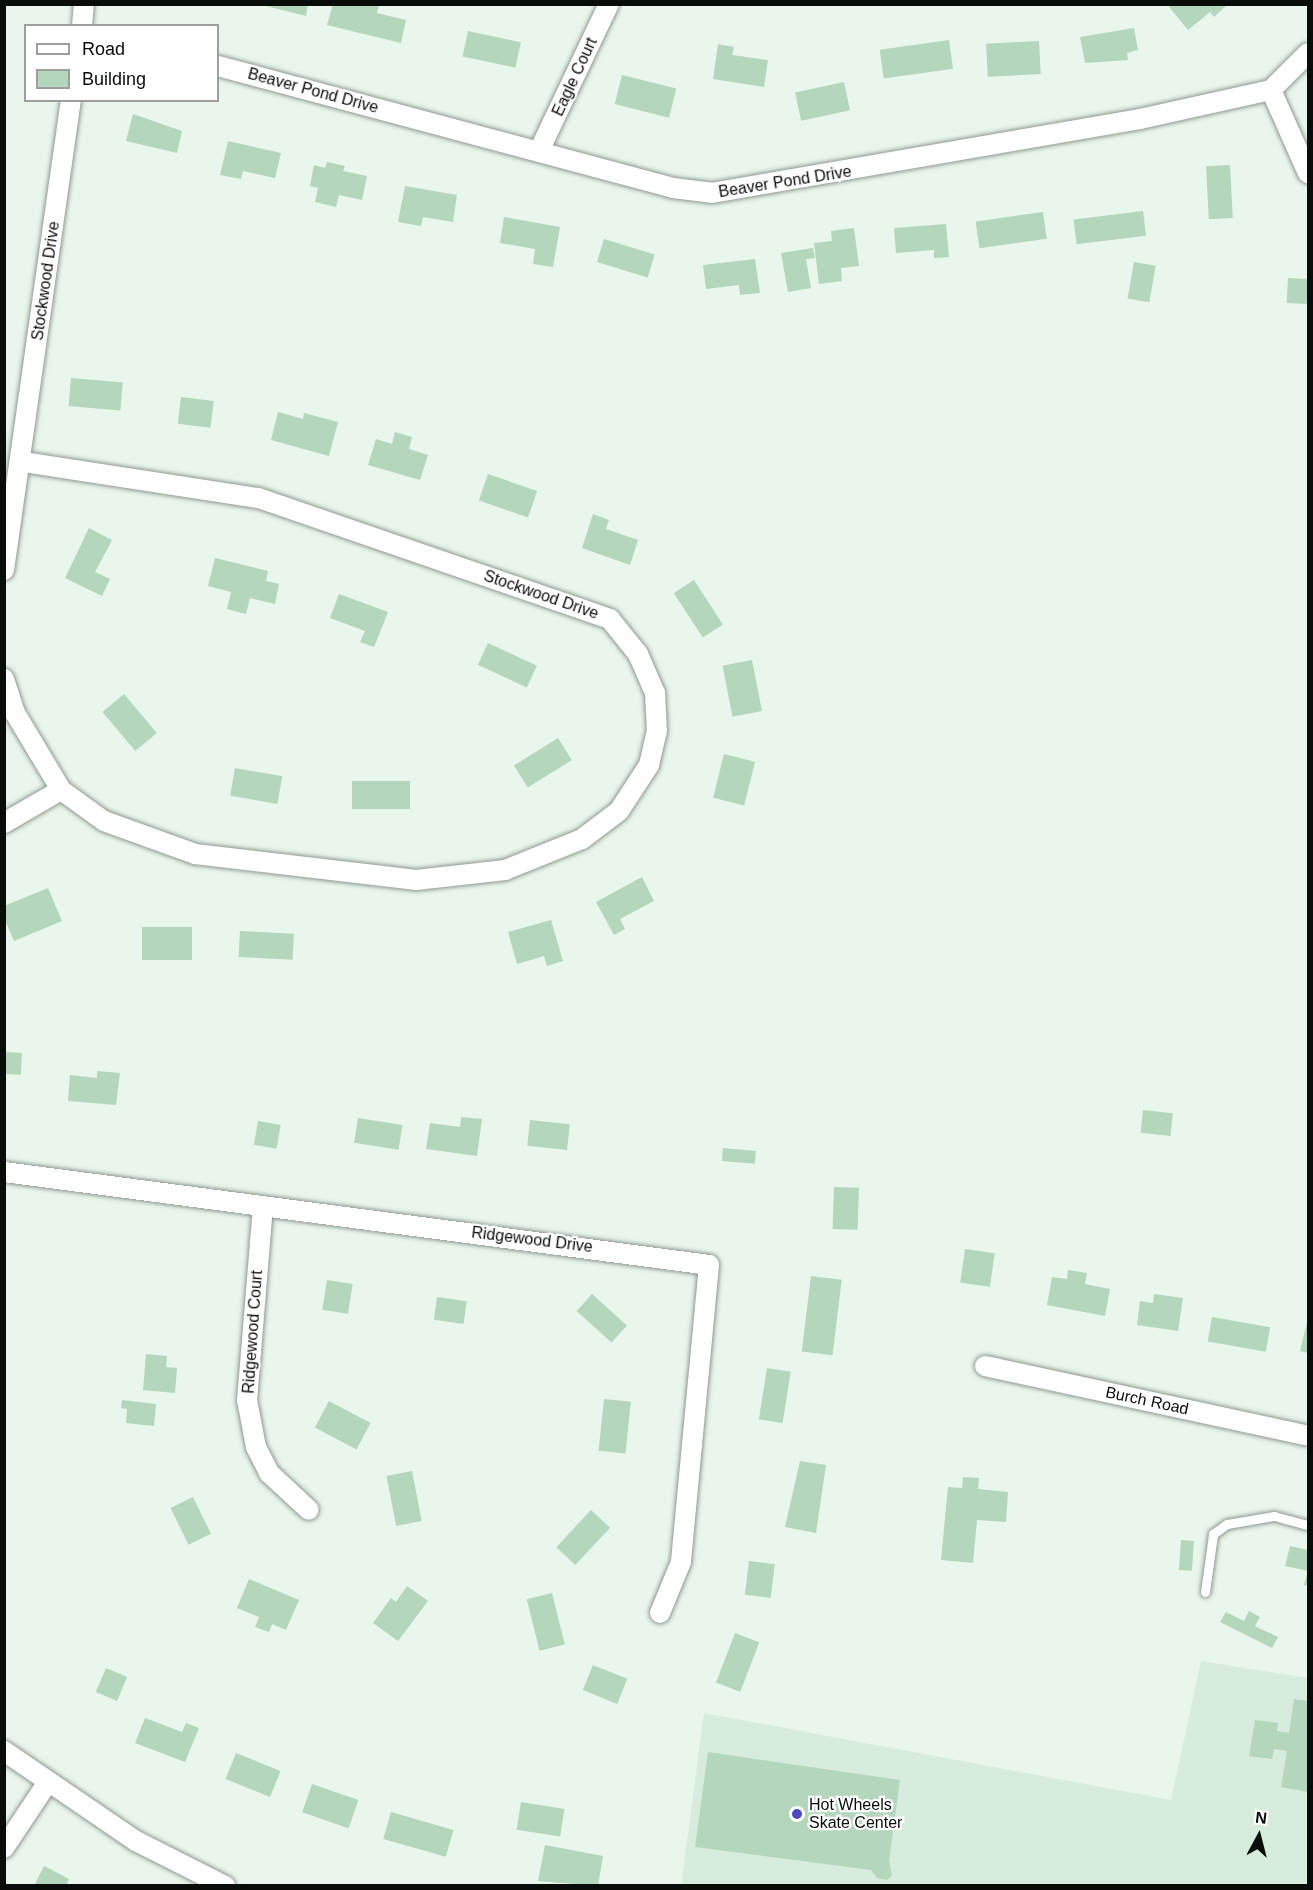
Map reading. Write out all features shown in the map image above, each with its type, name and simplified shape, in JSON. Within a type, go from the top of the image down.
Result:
[{"type":"street","points":[[82,24],[84,4]]},
{"type":"street","name":"Eagle Court","points":[[540,150],[609,4]]},
{"type":"street","points":[[1308,53],[1271,90],[1308,173]]},
{"type":"street","name":"Beaver Pond Drive","points":[[219,66],[540,150],[673,188],[712,193],[1140,119],[1271,90]]},
{"type":"street","name":"Stockwood Drive","points":[[4,570],[23,462],[71,102]]},
{"type":"street","name":"Stockwood Drive","points":[[4,679],[15,713],[60,790],[104,821],[195,854],[416,880],[477,876],[505,870],[582,839],[619,811],[649,765],[657,731],[655,693],[638,654],[610,619],[258,498],[23,462]]},
{"type":"street","points":[[4,823],[60,790]]},
{"type":"street","name":"Ridgewood Drive","points":[[4,1172],[710,1265],[681,1562],[660,1612]]},
{"type":"street","name":"Ridgewood Court","points":[[263,1206],[247,1400],[256,1447],[269,1473],[309,1510]]},
{"type":"street","name":"Burch Road","points":[[985,1366],[1308,1436]]},
{"type":"street","points":[[4,1752],[165,1858],[225,1886]]},
{"type":"street","points":[[4,1848],[48,1782]]},
{"type":"lane","points":[[1205,1592],[1213,1534],[1227,1524],[1274,1516],[1308,1525]]},
{"type":"shaded area","points":[[1201,1661],[1308,1678],[1308,1885],[681,1886],[704,1713],[1171,1800]]},
{"type":"building","points":[[258,4],[308,4],[306,16]]},
{"type":"building","points":[[333,4],[379,5],[377,13],[406,20],[401,43],[327,25]]},
{"type":"building","points":[[1172,4],[1228,4],[1214,17],[1210,12],[1188,30],[1169,7]]},
{"type":"building","points":[[1134,28],[1138,50],[1127,53],[1128,60],[1085,63],[1080,37]]},
{"type":"building","points":[[468,31],[521,42],[515,68],[463,56]]},
{"type":"building","points":[[949,40],[953,69],[884,78],[880,50]]},
{"type":"building","points":[[1039,41],[1041,74],[988,77],[986,44]]},
{"type":"building","points":[[718,44],[734,47],[732,55],[768,60],[764,87],[713,79]]},
{"type":"building","points":[[622,75],[676,89],[669,118],[615,104]]},
{"type":"building","points":[[844,82],[850,110],[801,121],[795,92]]},
{"type":"building","points":[[133,114],[182,131],[177,153],[126,141]]},
{"type":"building","points":[[228,141],[281,153],[275,178],[243,171],[241,179],[220,175]]},
{"type":"building","points":[[327,162],[345,166],[343,171],[367,176],[362,200],[339,195],[336,207],[315,202],[318,188],[310,186],[314,165],[325,168]]},
{"type":"building","points":[[1230,165],[1233,218],[1209,219],[1206,166]]},
{"type":"building","points":[[405,186],[457,195],[453,222],[423,217],[421,226],[398,222]]},
{"type":"building","points":[[1143,211],[1146,236],[1077,244],[1074,220]]},
{"type":"building","points":[[1043,212],[1047,239],[979,248],[976,221]]},
{"type":"building","points":[[504,217],[560,227],[553,267],[533,264],[535,249],[500,243]]},
{"type":"building","points":[[946,224],[949,257],[934,258],[934,250],[896,253],[894,228]]},
{"type":"building","points":[[854,228],[859,266],[841,268],[842,281],[819,284],[814,243],[832,241],[831,231]]},
{"type":"building","points":[[604,239],[655,254],[648,277],[597,262]]},
{"type":"building","points":[[813,248],[815,258],[806,259],[811,288],[788,292],[781,253]]},
{"type":"building","points":[[755,259],[760,293],[740,295],[739,285],[706,289],[703,265]]},
{"type":"building","points":[[1134,262],[1156,266],[1149,302],[1128,298]]},
{"type":"building","points":[[1288,278],[1308,279],[1307,304],[1287,303]]},
{"type":"building","points":[[71,378],[123,383],[120,410],[69,406]]},
{"type":"building","points":[[181,397],[214,401],[210,428],[178,424]]},
{"type":"building","points":[[278,412],[303,419],[304,413],[338,422],[329,456],[271,440]]},
{"type":"building","points":[[395,432],[412,437],[409,449],[428,455],[420,480],[368,465],[376,439],[392,444]]},
{"type":"building","points":[[488,474],[537,491],[528,517],[479,500]]},
{"type":"building","points":[[593,514],[609,520],[606,529],[638,540],[630,565],[582,548]]},
{"type":"building","points":[[89,528],[112,540],[95,572],[110,579],[102,596],[65,578]]},
{"type":"building","points":[[215,558],[268,571],[266,581],[279,584],[275,604],[250,598],[246,614],[227,609],[231,592],[208,586]]},
{"type":"building","points":[[694,580],[723,624],[703,638],[674,593]]},
{"type":"building","points":[[339,594],[388,612],[374,647],[360,642],[365,631],[330,618]]},
{"type":"building","points":[[488,643],[537,666],[527,688],[478,665]]},
{"type":"building","points":[[752,660],[762,711],[732,717],[723,666]]},
{"type":"building","points":[[124,694],[157,733],[135,751],[103,712]]},
{"type":"building","points":[[558,738],[572,760],[528,788],[514,766]]},
{"type":"building","points":[[724,754],[755,762],[744,805],[713,798]]},
{"type":"building","points":[[235,768],[282,776],[277,804],[230,796]]},
{"type":"building","points":[[352,781],[410,781],[410,809],[352,809]]},
{"type":"building","points":[[642,877],[654,901],[620,919],[625,929],[614,935],[596,902]]},
{"type":"building","points":[[48,888],[62,921],[14,941],[4,918],[4,906]]},
{"type":"building","points":[[551,920],[563,961],[547,966],[544,956],[517,964],[508,932]]},
{"type":"building","points":[[142,927],[192,927],[192,960],[142,960]]},
{"type":"building","points":[[240,931],[294,934],[293,960],[239,957]]},
{"type":"building","points":[[5,1052],[22,1053],[21,1075],[4,1074]]},
{"type":"building","points":[[97,1071],[120,1073],[116,1105],[68,1101],[70,1075],[97,1078]]},
{"type":"building","points":[[1143,1110],[1173,1113],[1170,1136],[1141,1133]]},
{"type":"building","points":[[461,1117],[482,1119],[477,1156],[426,1149],[430,1123],[460,1127]]},
{"type":"building","points":[[358,1118],[402,1125],[399,1150],[354,1143]]},
{"type":"building","points":[[530,1120],[570,1124],[567,1150],[527,1146]]},
{"type":"building","points":[[258,1121],[281,1125],[276,1149],[254,1145]]},
{"type":"building","points":[[723,1148],[756,1151],[755,1164],[722,1161]]},
{"type":"building","points":[[834,1187],[859,1188],[858,1230],[833,1229]]},
{"type":"building","points":[[965,1249],[995,1253],[990,1287],[960,1283]]},
{"type":"building","points":[[1068,1270],[1087,1273],[1085,1284],[1110,1289],[1105,1316],[1047,1305],[1052,1277],[1067,1279]]},
{"type":"building","points":[[811,1276],[842,1280],[833,1355],[802,1351]]},
{"type":"building","points":[[327,1280],[353,1284],[348,1314],[322,1310]]},
{"type":"building","points":[[592,1294],[627,1325],[612,1343],[577,1311]]},
{"type":"building","points":[[1154,1294],[1183,1298],[1178,1331],[1137,1325],[1140,1301],[1153,1303]]},
{"type":"building","points":[[437,1297],[467,1301],[464,1324],[434,1320]]},
{"type":"building","points":[[1212,1317],[1270,1327],[1266,1352],[1208,1342]]},
{"type":"building","points":[[1308,1318],[1308,1353],[1300,1351]]},
{"type":"building","points":[[146,1354],[167,1356],[166,1367],[177,1368],[175,1393],[143,1390]]},
{"type":"building","points":[[767,1368],[791,1372],[783,1423],[759,1419]]},
{"type":"building","points":[[604,1399],[631,1402],[625,1454],[599,1451]]},
{"type":"building","points":[[122,1400],[156,1404],[154,1426],[126,1423],[127,1409],[121,1408]]},
{"type":"building","points":[[329,1401],[370,1423],[356,1450],[315,1427]]},
{"type":"building","points":[[800,1461],[826,1465],[816,1533],[785,1527]]},
{"type":"building","points":[[412,1471],[422,1521],[396,1526],[386,1476]]},
{"type":"building","points":[[963,1477],[979,1478],[978,1489],[1008,1492],[1006,1522],[977,1520],[973,1563],[941,1560],[948,1487],[962,1488]]},
{"type":"building","points":[[193,1497],[211,1534],[189,1545],[171,1508]]},
{"type":"building","points":[[591,1510],[610,1528],[575,1565],[556,1547]]},
{"type":"building","points":[[1181,1540],[1194,1541],[1192,1571],[1179,1570]]},
{"type":"building","points":[[1290,1546],[1308,1550],[1308,1571],[1285,1566]]},
{"type":"building","points":[[749,1561],[775,1564],[771,1598],[745,1595]]},
{"type":"building","points":[[1308,1571],[1308,1586],[1304,1585]]},
{"type":"building","points":[[249,1579],[299,1600],[286,1630],[272,1624],[269,1632],[255,1627],[259,1617],[237,1608]]},
{"type":"building","points":[[407,1586],[428,1601],[398,1641],[373,1623],[391,1598],[396,1602]]},
{"type":"building","points":[[552,1593],[565,1644],[540,1651],[527,1599]]},
{"type":"building","points":[[1249,1611],[1260,1617],[1255,1626],[1278,1637],[1272,1648],[1220,1622],[1226,1612],[1244,1621]]},
{"type":"building","points":[[735,1633],[759,1642],[740,1692],[716,1682]]},
{"type":"building","points":[[593,1665],[627,1679],[617,1704],[583,1690]]},
{"type":"building","points":[[106,1668],[127,1677],[117,1701],[96,1692]]},
{"type":"building","points":[[1294,1699],[1308,1701],[1308,1792],[1281,1787],[1287,1751],[1274,1749],[1272,1759],[1249,1756],[1255,1720],[1278,1723],[1277,1731],[1289,1733]]},
{"type":"building","points":[[145,1718],[182,1732],[186,1723],[199,1728],[185,1762],[135,1743]]},
{"type":"building","name":"Hot Wheels Skate Center","points":[[708,1752],[900,1780],[889,1861],[892,1875],[887,1880],[877,1878],[871,1870],[695,1847]]},
{"type":"building","points":[[236,1753],[281,1771],[270,1797],[226,1779]]},
{"type":"building","points":[[312,1784],[358,1800],[349,1828],[302,1812]]},
{"type":"building","points":[[521,1802],[564,1809],[560,1837],[517,1830]]},
{"type":"building","points":[[391,1812],[453,1830],[446,1857],[383,1839]]},
{"type":"building","points":[[545,1845],[603,1856],[598,1886],[538,1881]]},
{"type":"building","points":[[44,1866],[69,1879],[66,1886],[34,1886]]},
{"type":"place","name":"Hot Wheels Skate Center","points":[[797,1814]]}]
